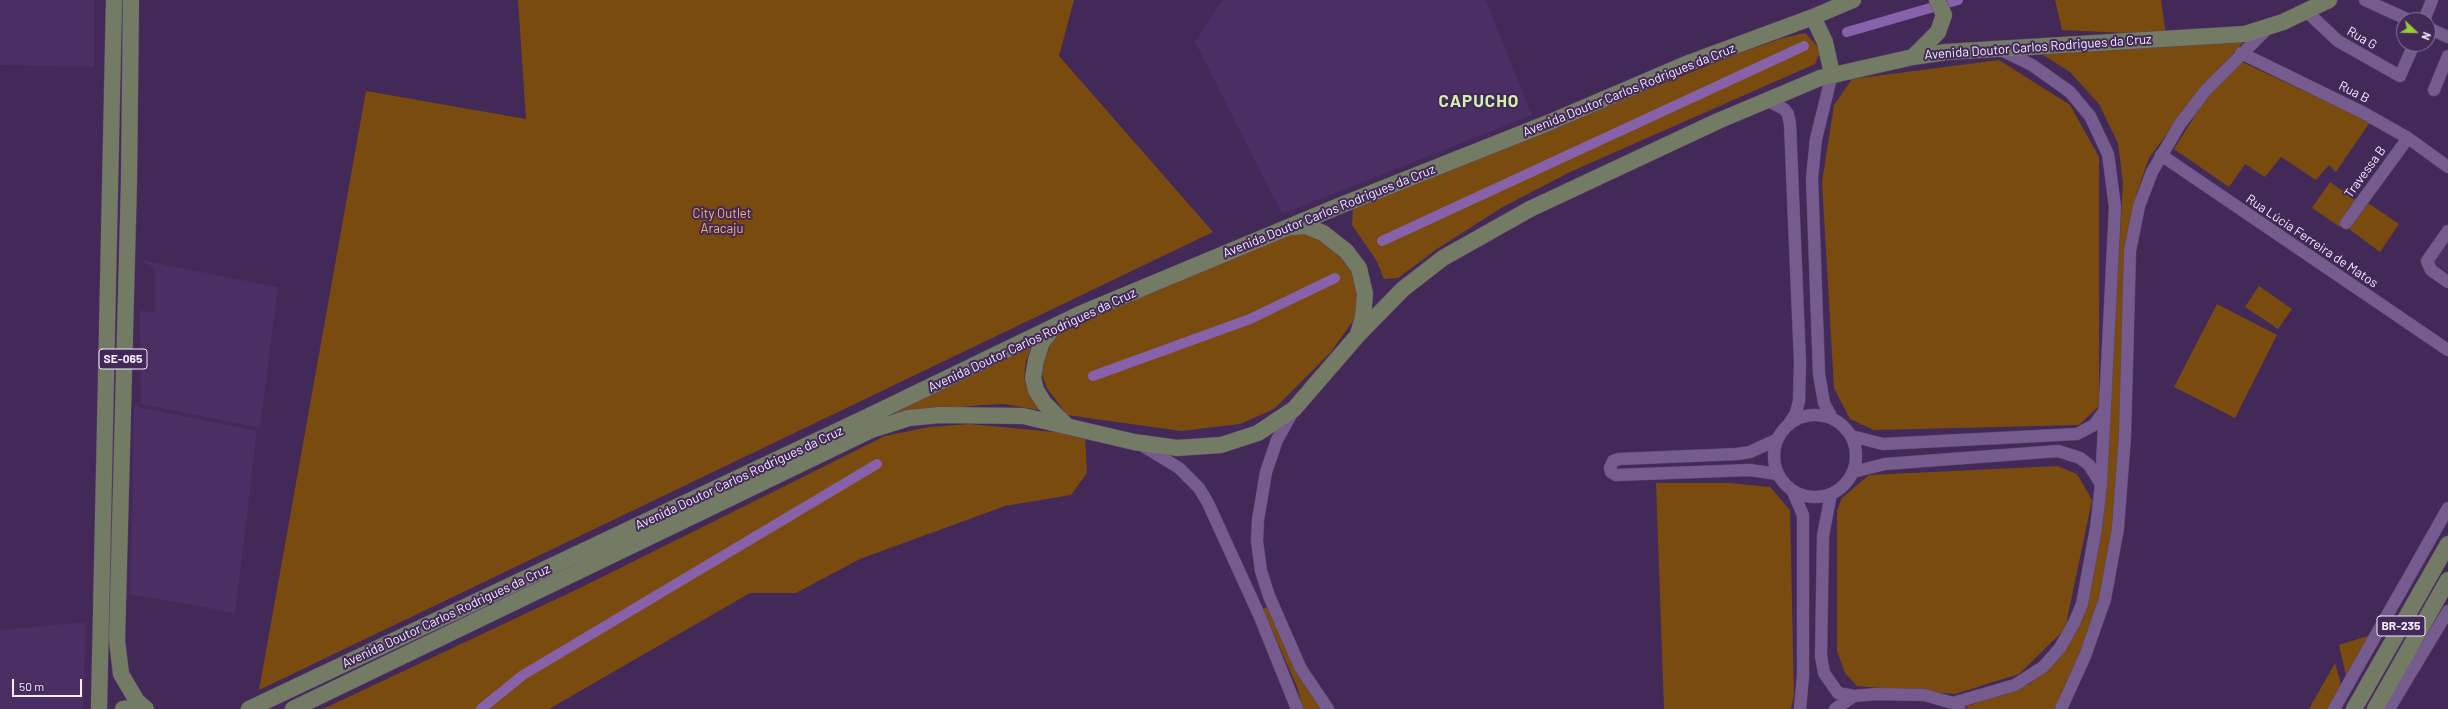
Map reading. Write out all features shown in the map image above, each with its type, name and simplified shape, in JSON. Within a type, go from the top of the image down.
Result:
[{"type":"main road","name":"SE-065","points":[[99,709],[114,0]]},
{"type":"main road","name":"SE-065","points":[[131,0],[129,180],[117,640],[121,674],[137,701],[145,709]]},
{"type":"main road","name":"Avenida Doutor Carlos Rodrigues da Cruz","points":[[249,709],[867,417],[1055,326],[1290,227],[1548,123],[1686,64],[1813,17],[1853,0]]},
{"type":"main road","points":[[1913,57],[1938,32],[1944,15],[1937,0]]},
{"type":"main road","name":"Avenida Doutor Carlos Rodrigues da Cruz","points":[[1294,409],[1358,335],[1403,289],[1443,258],[1530,209],[1766,100],[1832,74],[1913,57],[1998,48],[2245,34],[2268,28],[2329,0]]},
{"type":"main road","points":[[1813,17],[1825,42],[1832,74]]},
{"type":"main road","points":[[1290,227],[1306,226],[1323,233],[1346,251],[1359,268],[1365,294],[1363,317],[1358,335]]},
{"type":"main road","points":[[1055,326],[1042,342],[1036,360],[1033,378],[1036,390],[1044,403],[1067,426]]},
{"type":"main road","points":[[1134,442],[1177,448],[1221,445],[1258,433],[1294,409]]},
{"type":"main road","name":"Avenida Doutor Carlos Rodrigues da Cruz","points":[[293,709],[871,430],[909,418],[940,415],[1023,416],[1134,442]]},
{"type":"main road","name":"BR-235","points":[[2354,709],[2448,544]]},
{"type":"main road","name":"BR-235","points":[[2375,709],[2448,580]]},
{"type":"main road","points":[[123,709],[139,707],[145,709]]},
{"type":"street","points":[[2365,0],[2396,14]]},
{"type":"street","points":[[2427,12],[2432,0]]},
{"type":"street","name":"Rua G","points":[[2306,11],[2338,41],[2400,76],[2403,74],[2411,52]]},
{"type":"street","points":[[2061,709],[2085,656],[2105,599],[2118,528],[2125,435],[2130,251],[2139,206],[2161,155],[2180,124],[2206,90],[2241,53],[2268,28]]},
{"type":"street","points":[[2436,32],[2448,37]]},
{"type":"street","points":[[1831,494],[1823,536],[1821,656],[1824,673],[1838,693],[1854,696],[1876,694],[1924,695],[1957,706],[2015,685],[2043,667],[2060,648],[2075,621],[2082,604],[2094,541],[2101,484],[2106,410],[2115,206],[2108,154],[2090,116],[2070,92],[2032,65],[1998,48]]},
{"type":"street","name":"Rua B","points":[[2241,53],[2350,105],[2408,138],[2448,167]]},
{"type":"street","points":[[2434,90],[2448,56]]},
{"type":"street","points":[[1832,74],[1816,139],[1812,178],[1819,374],[1824,403],[1832,418]]},
{"type":"street","points":[[1766,100],[1778,104],[1784,109],[1788,114],[1790,124],[1800,363],[1799,401],[1796,412],[1776,440],[1773,452],[1777,474],[1784,484],[1793,492],[1805,496],[1818,497],[1831,494],[1848,481],[1853,472],[1856,460],[1852,436],[1843,426],[1832,418],[1818,414],[1803,416],[1790,422]]},
{"type":"street","name":"Travessa B","points":[[2346,223],[2408,138]]},
{"type":"street","name":"Rua Lúcia Ferreira de Matos","points":[[2161,155],[2448,350]]},
{"type":"street","points":[[2448,231],[2427,261],[2431,270],[2448,282]]},
{"type":"street","points":[[1294,409],[1277,440],[1266,472],[1258,520],[1261,571],[1269,596],[1301,669],[1328,709]]},
{"type":"street","points":[[1852,436],[1883,444],[2077,434],[2094,425],[2106,410]]},
{"type":"street","points":[[1776,440],[1750,452],[1737,454],[1618,459],[1613,461],[1610,468],[1611,472],[1616,475],[1750,470],[1777,474]]},
{"type":"street","points":[[1134,442],[1179,468],[1198,488],[1225,537],[1297,709]]},
{"type":"street","points":[[1853,472],[1885,464],[2058,451],[2080,458],[2089,465],[2101,484]]},
{"type":"street","points":[[1793,492],[1802,515],[1802,676],[1800,709]]},
{"type":"street","points":[[2334,709],[2448,508]]},
{"type":"street","points":[[1254,604],[1269,596]]},
{"type":"street","points":[[2389,709],[2448,611]]},
{"type":"street","points":[[1835,709],[1854,696]]},
{"type":"shaded area","points":[[0,0],[94,0],[94,67],[0,65]]},
{"type":"shaded area","points":[[1227,0],[1486,0],[1532,115],[1282,214],[1195,42],[1221,2]]},
{"type":"shaded area","points":[[2448,238],[2448,273],[2431,261]]},
{"type":"shaded area","points":[[141,260],[278,287],[260,428],[141,404],[140,310],[155,313],[155,269]]},
{"type":"shaded area","points":[[134,406],[257,431],[235,613],[130,594]]},
{"type":"shaded area","points":[[86,622],[83,709],[0,709],[0,630]]},
{"type":"green space","name":"City Outlet Aracaju","points":[[518,0],[1074,0],[1059,56],[1213,232],[259,690],[366,91],[526,119]]},
{"type":"green space","points":[[2055,0],[2161,0],[2166,35],[2062,30]]},
{"type":"green space","points":[[1805,33],[1821,50],[1815,64],[1570,172],[1501,208],[1437,249],[1398,278],[1384,279],[1376,260],[1352,225],[1353,209],[1386,194],[1737,54],[1783,38]]},
{"type":"green space","points":[[2249,36],[2197,93],[2149,158],[2137,192],[2126,244],[2117,485],[2109,551],[2102,587],[2086,640],[2057,709],[1968,709],[1965,707],[2030,684],[2056,661],[2094,561],[2102,530],[2123,184],[2118,143],[2099,104],[2070,72],[2034,49]]},
{"type":"green space","points":[[1999,60],[2070,105],[2099,157],[2099,406],[2079,425],[1874,430],[1850,419],[1834,388],[1822,182],[1834,105],[1852,79]]},
{"type":"green space","points":[[2242,62],[2370,122],[2336,172],[2329,165],[2316,180],[2281,157],[2265,177],[2245,164],[2229,187],[2174,149],[2206,98]]},
{"type":"green space","points":[[2330,182],[2358,202],[2340,227],[2312,208]]},
{"type":"green space","points":[[2368,203],[2399,224],[2380,252],[2349,229]]},
{"type":"green space","points":[[1293,227],[1332,237],[1356,261],[1362,308],[1331,352],[1274,409],[1240,424],[1181,431],[1067,415],[1047,388],[1042,375],[1044,361],[1056,331]]},
{"type":"green space","points":[[2259,286],[2292,309],[2278,329],[2245,307]]},
{"type":"green space","points":[[2217,304],[2277,335],[2235,418],[2174,387]]},
{"type":"green space","points":[[1033,344],[1026,361],[1024,378],[1031,395],[1044,411],[1004,404],[930,410],[891,418],[881,416]]},
{"type":"green space","points":[[970,424],[1085,435],[1087,473],[1071,495],[1005,506],[860,559],[796,593],[750,593],[549,709],[323,709],[582,587],[885,436],[929,427]]},
{"type":"green space","points":[[2057,466],[2077,474],[2092,500],[2065,629],[2019,674],[1955,694],[1857,686],[1845,673],[1837,651],[1837,511],[1842,498],[1869,475]]},
{"type":"green space","points":[[1656,483],[1729,483],[1770,487],[1790,510],[1794,695],[1791,709],[1664,709]]},
{"type":"green space","points":[[1267,607],[1290,658],[1323,709],[1302,709],[1298,689],[1263,609]]},
{"type":"green space","points":[[2374,634],[2347,680],[2339,645]]},
{"type":"green space","points":[[2335,663],[2341,684],[2328,709],[2309,709]]},
{"type":"waterway","points":[[1847,32],[1958,0]]},
{"type":"waterway","points":[[1382,241],[1804,46]]},
{"type":"waterway","points":[[1093,376],[1250,319],[1335,278]]},
{"type":"waterway","points":[[481,709],[523,675],[877,464]]},
{"type":"district","name":"CAPUCHO","points":[[1479,101]]}]
